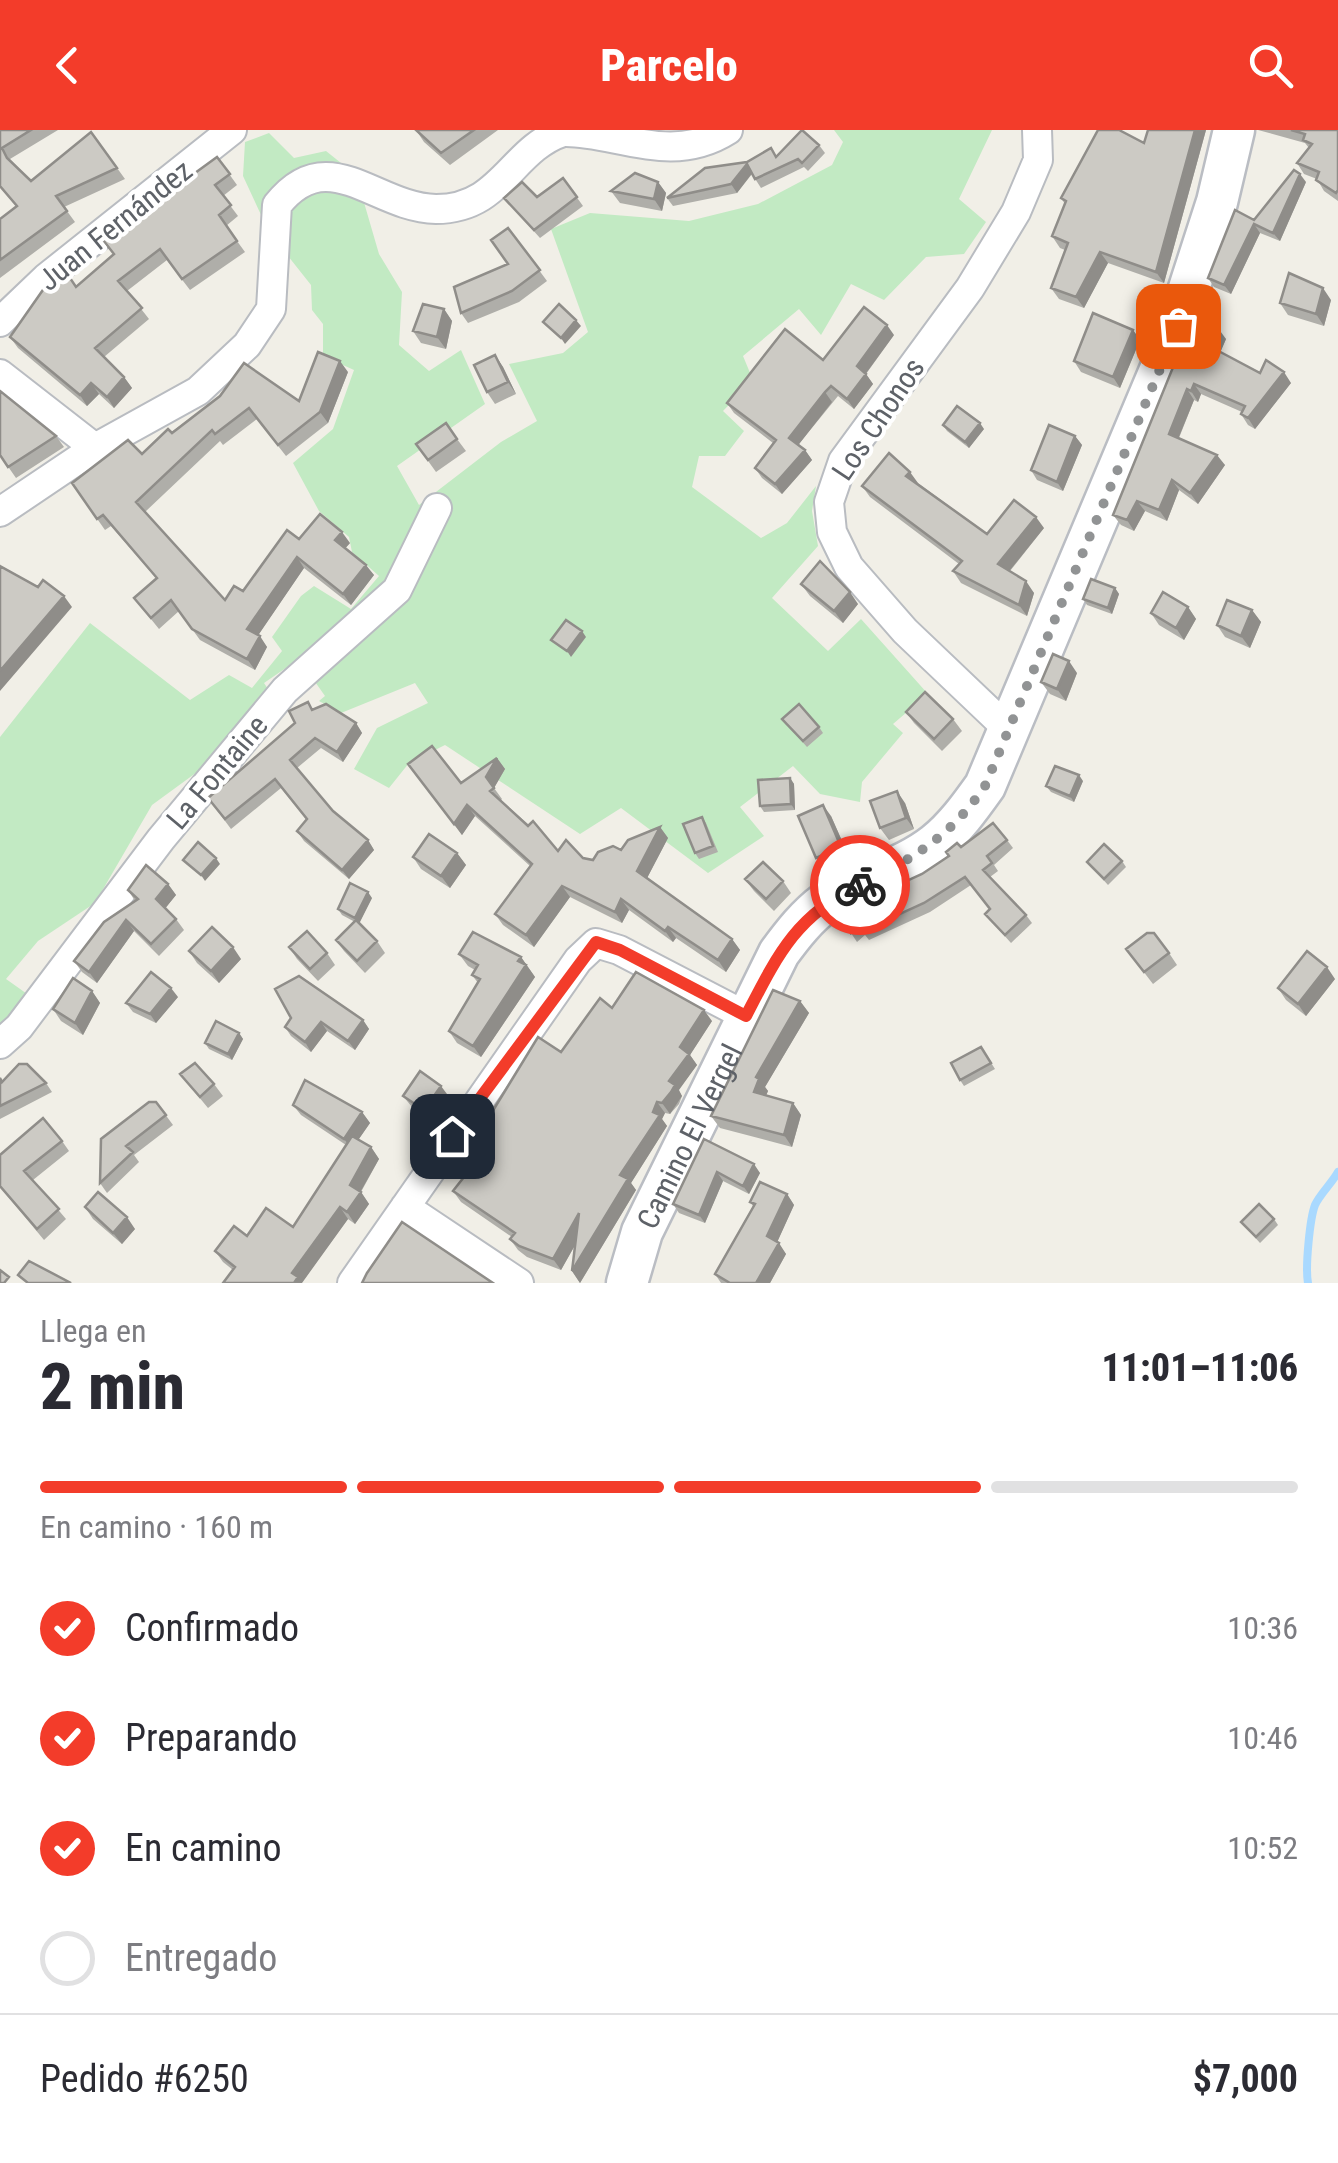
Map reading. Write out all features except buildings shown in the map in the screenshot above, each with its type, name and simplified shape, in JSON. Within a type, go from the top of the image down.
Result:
[{"type":"street","name":"Juan Fernández","points":[[0,322],[46,278],[232,130]]},
{"type":"street","points":[[0,512],[95,448],[198,391],[261,329],[270,309],[276,276],[273,220],[277,205],[302,181],[318,175],[344,178],[397,202],[456,208],[496,188],[540,144],[565,131],[664,144],[703,140],[728,130]]},
{"type":"street","name":"Los Chonos","points":[[1009,730],[905,631],[849,567],[832,532],[829,502],[834,478],[849,451],[970,288],[1016,212],[1038,160],[1037,130]]},
{"type":"street","name":"Camino El Vergel","points":[[626,1283],[642,1232],[779,953],[810,914],[829,899],[911,860],[966,814],[998,762],[1171,344],[1217,202],[1234,130]]},
{"type":"street","points":[[0,374],[95,448]]},
{"type":"street","name":"La Fontaine","points":[[0,1044],[19,1026],[161,839],[284,690],[397,590],[437,508]]},
{"type":"street","points":[[352,1283],[566,976],[596,942],[620,950],[746,1016]]},
{"type":"street","points":[[405,1207],[519,1283]]},
{"type":"green space","points":[[834,130],[992,130],[959,199],[986,222],[964,254],[926,257],[884,300],[851,284],[821,335],[799,309],[743,356],[753,380],[723,411],[744,431],[725,456],[699,456],[692,487],[761,538],[787,523],[816,486],[812,511],[818,546],[772,598],[828,651],[861,619],[928,694],[893,724],[903,733],[862,782],[860,802],[820,794],[793,766],[740,807],[764,836],[708,873],[621,808],[580,834],[445,745],[409,763],[389,788],[354,769],[377,728],[428,703],[415,683],[341,713],[319,701],[325,696],[299,659],[264,683],[282,710],[152,805],[95,903],[38,941],[6,979],[30,996],[0,1032],[0,737],[90,623],[190,700],[229,675],[252,688],[282,651],[272,637],[301,596],[314,586],[351,609],[379,576],[352,552],[349,537],[319,511],[293,463],[333,429],[354,370],[323,356],[323,324],[312,310],[311,285],[269,232],[243,176],[245,142],[269,133],[294,158],[326,151],[356,175],[379,254],[402,292],[399,345],[429,371],[461,350],[485,404],[397,466],[419,505],[501,442],[537,421],[509,364],[563,353],[588,332],[551,229],[590,213],[689,221],[758,204],[832,165],[843,142]]},
{"type":"waterway","points":[[1308,1283],[1313,1211],[1338,1172]]},
{"type":"way so far","points":[[860,885],[936,843],[966,814],[985,786],[1178,326]]},
{"type":"route","points":[[452,1136],[578,960],[596,942],[620,950],[746,1016],[779,953],[810,914],[829,899],[860,885]]}]
